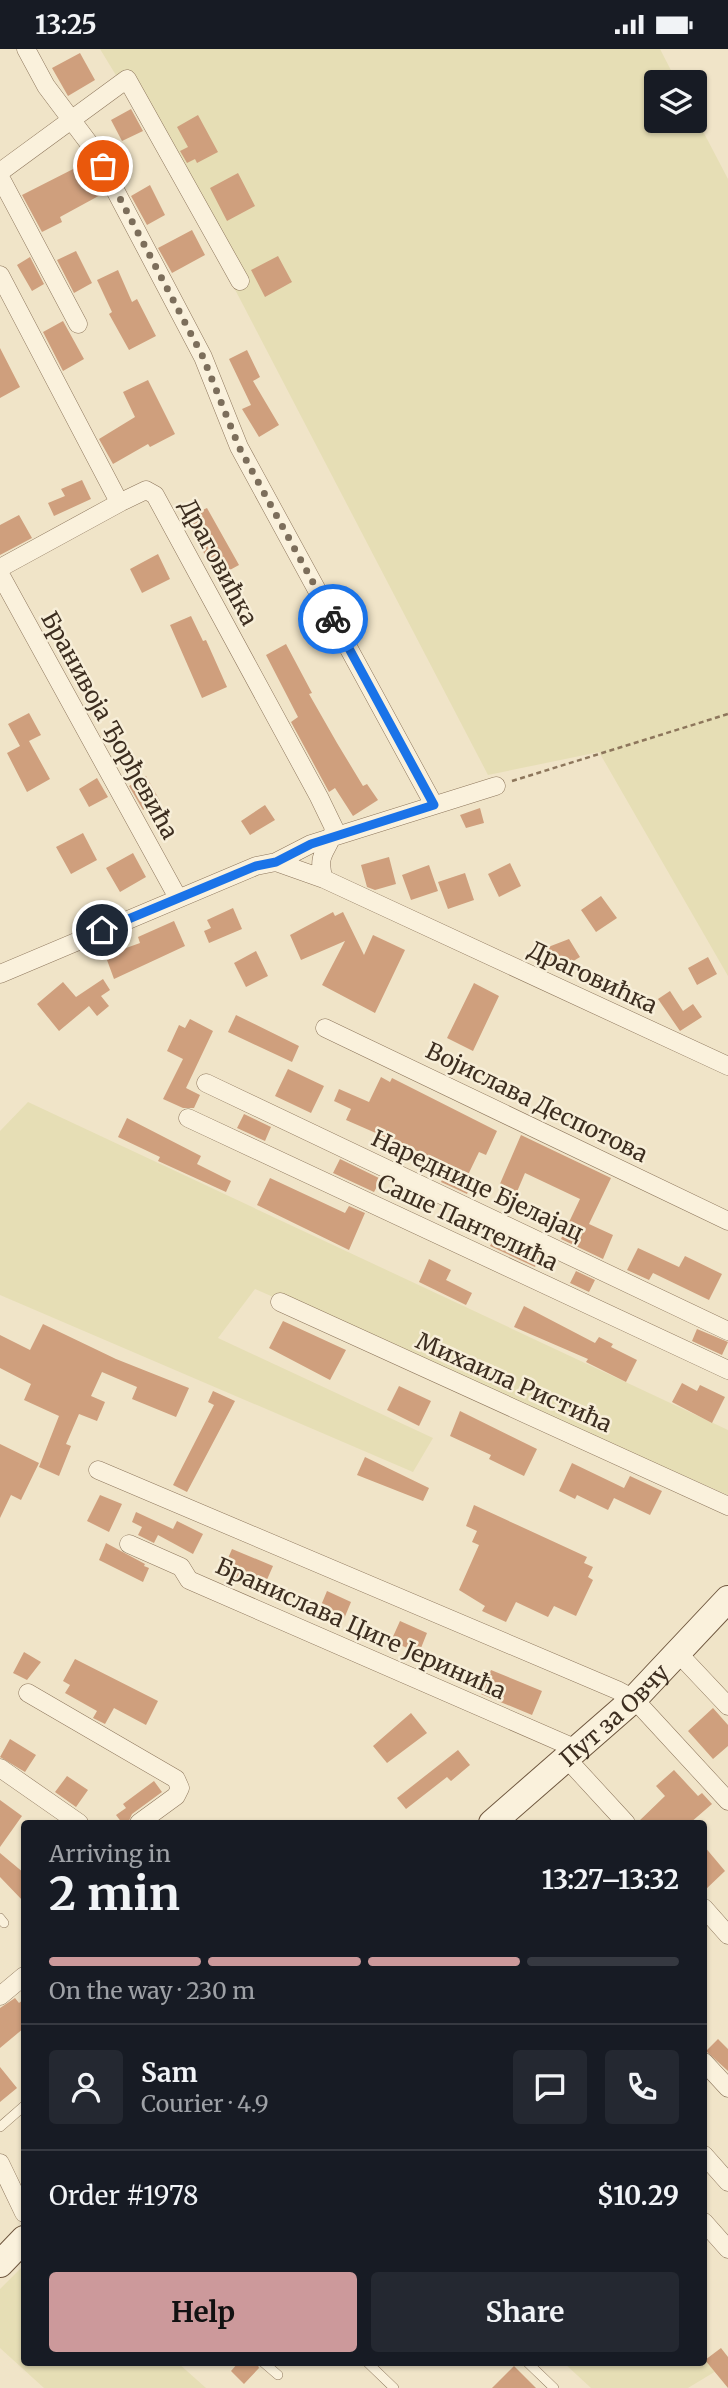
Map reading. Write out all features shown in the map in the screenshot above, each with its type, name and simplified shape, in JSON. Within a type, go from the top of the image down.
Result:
[{"type":"street","points":[[26,49],[46,86],[90,142],[188,327],[239,447],[434,805]]},
{"type":"street","points":[[78,324],[0,174],[70,118],[127,79],[132,83],[240,281]]},
{"type":"street","points":[[0,275],[121,502],[0,568]]},
{"type":"street","name":"Драговићка","points":[[121,502],[146,490],[155,495],[330,818],[334,828],[320,864],[324,880]]},
{"type":"street","name":"Бранивоја Ђорђевића","points":[[0,574],[178,898]]},
{"type":"street","points":[[0,974],[256,866],[276,862],[290,853],[496,786]]},
{"type":"street","name":"Драговићка","points":[[276,862],[324,880],[728,1066]]},
{"type":"street","name":"Војислава Деспотова","points":[[325,1028],[728,1221]]},
{"type":"street","name":"Нареднице Бјелајац","points":[[206,1083],[728,1331]]},
{"type":"street","name":"Саше Пантелића","points":[[188,1118],[728,1370]]},
{"type":"street","name":"Михаила Ристића","points":[[279,1302],[728,1506]]},
{"type":"street","points":[[98,1470],[634,1699],[728,1801]]},
{"type":"street","name":"Бранислава Циге Јеринића","points":[[129,1544],[181,1567],[189,1580],[573,1755]]},
{"type":"street","name":"Пут за Овчу","points":[[496,1820],[634,1699],[728,1599]]},
{"type":"street","points":[[678,1653],[728,1706]]},
{"type":"street","points":[[29,1693],[176,1779],[180,1788],[176,1796],[143,1820]]},
{"type":"street","points":[[573,1755],[624,1820]]},
{"type":"street","points":[[0,1768],[75,1820]]},
{"type":"street","points":[[707,1911],[728,1935]]},
{"type":"street","points":[[0,1996],[21,1978]]},
{"type":"street","points":[[707,2065],[728,2088]]},
{"type":"street","points":[[707,2158],[728,2182]]},
{"type":"street","points":[[0,2163],[21,2207]]},
{"type":"street","points":[[707,2225],[728,2249]]},
{"type":"street","points":[[0,2264],[21,2242]]},
{"type":"lane","points":[[0,2127],[21,2109]]},
{"type":"lane","points":[[268,2366],[278,2375]]},
{"type":"lane","points":[[371,2366],[394,2388]]},
{"type":"lane","points":[[531,2366],[554,2388]]},
{"type":"path","points":[[496,786],[728,714]]},
{"type":"shaded area","points":[[100,49],[660,49],[671,70],[644,70],[644,133],[704,133],[728,179],[728,976],[599,752],[488,775],[167,159]]},
{"type":"shaded area","points":[[28,1102],[728,1430],[728,1495],[255,1289],[218,1338],[433,1438],[413,1472],[0,1295],[0,1131]]},
{"type":"shaded area","points":[[21,2268],[21,2366],[181,2366],[206,2388],[44,2388],[0,2348],[0,2289]]},
{"type":"shaded area","points":[[707,2361],[716,2371],[688,2388],[591,2388],[567,2366],[707,2366]]},
{"type":"building","points":[[80,53],[95,80],[68,96],[52,68]]},
{"type":"building","points":[[131,109],[143,131],[122,141],[111,120]]},
{"type":"building","points":[[198,115],[218,152],[197,163],[195,159],[187,163],[180,151],[188,147],[177,127]]},
{"type":"building","points":[[87,162],[104,193],[60,217],[62,222],[42,232],[22,195]]},
{"type":"building","points":[[238,173],[255,206],[227,221],[210,188]]},
{"type":"building","points":[[150,185],[165,215],[147,225],[131,196]]},
{"type":"building","points":[[192,230],[205,255],[172,273],[158,248]]},
{"type":"building","points":[[76,251],[92,283],[74,293],[57,260]]},
{"type":"building","points":[[278,256],[292,282],[265,297],[251,270]]},
{"type":"building","points":[[30,257],[44,284],[32,291],[17,265]]},
{"type":"building","points":[[118,270],[132,302],[137,299],[156,336],[129,350],[109,314],[112,312],[97,280]]},
{"type":"building","points":[[63,321],[84,359],[63,371],[43,332]]},
{"type":"building","points":[[0,348],[20,387],[0,398]]},
{"type":"building","points":[[247,350],[260,377],[253,381],[279,425],[259,437],[242,409],[251,405],[229,359]]},
{"type":"building","points":[[148,380],[175,434],[150,447],[148,444],[113,464],[99,439],[135,417],[123,392]]},
{"type":"building","points":[[82,480],[91,499],[54,516],[48,503],[65,496],[61,489]]},
{"type":"building","points":[[207,508],[239,565],[217,577],[185,518]]},
{"type":"building","points":[[19,515],[32,538],[0,555],[0,525]]},
{"type":"building","points":[[158,554],[170,579],[142,593],[130,569]]},
{"type":"building","points":[[191,616],[203,641],[206,640],[227,687],[202,698],[170,625]]},
{"type":"building","points":[[286,644],[312,693],[309,694],[337,743],[363,786],[367,784],[378,800],[353,816],[335,788],[329,792],[291,722],[298,717],[266,655]]},
{"type":"building","points":[[29,713],[41,735],[29,741],[50,779],[27,792],[7,753],[20,746],[8,724]]},
{"type":"building","points":[[146,776],[160,801],[143,810],[129,786]]},
{"type":"building","points":[[97,778],[108,797],[89,807],[79,789]]},
{"type":"building","points":[[265,805],[275,820],[250,835],[241,821]]},
{"type":"building","points":[[480,808],[484,823],[466,828],[460,815]]},
{"type":"building","points":[[83,833],[97,860],[71,874],[56,847]]},
{"type":"building","points":[[133,853],[146,877],[120,892],[106,868]]},
{"type":"building","points":[[389,857],[396,884],[375,890],[367,887],[361,865]]},
{"type":"building","points":[[510,863],[521,886],[499,897],[488,874]]},
{"type":"building","points":[[429,865],[438,891],[411,900],[402,875]]},
{"type":"building","points":[[465,873],[474,900],[448,909],[438,882]]},
{"type":"building","points":[[601,896],[617,918],[596,932],[581,910]]},
{"type":"building","points":[[233,908],[242,929],[209,943],[204,931],[211,928],[207,920]]},
{"type":"building","points":[[333,912],[335,916],[343,912],[364,955],[373,935],[405,950],[375,1013],[322,985],[345,941],[301,960],[290,935]]},
{"type":"building","points":[[174,921],[185,946],[114,979],[107,960],[117,956],[115,952],[140,943],[138,937]]},
{"type":"building","points":[[569,939],[580,957],[557,971],[543,949]]},
{"type":"building","points":[[256,951],[268,976],[246,987],[234,963]]},
{"type":"building","points":[[708,957],[717,974],[697,985],[688,968]]},
{"type":"building","points":[[103,979],[110,990],[101,996],[109,1006],[97,1016],[89,1006],[59,1031],[37,1004],[63,982],[76,997]]},
{"type":"building","points":[[474,983],[499,996],[473,1051],[447,1038]]},
{"type":"building","points":[[670,991],[683,1011],[693,1004],[702,1017],[680,1031],[658,999]]},
{"type":"building","points":[[236,1015],[299,1046],[292,1062],[228,1032]]},
{"type":"building","points":[[190,1019],[213,1031],[186,1088],[200,1095],[194,1108],[183,1108],[163,1099],[183,1059],[167,1051],[179,1025],[185,1028]]},
{"type":"building","points":[[288,1069],[324,1086],[311,1113],[275,1096]]},
{"type":"building","points":[[381,1077],[390,1082],[392,1078],[497,1131],[486,1155],[479,1152],[466,1179],[473,1182],[467,1194],[441,1182],[449,1165],[346,1120],[351,1109],[334,1101],[339,1089],[369,1102]]},
{"type":"building","points":[[244,1114],[271,1127],[265,1141],[237,1128]]},
{"type":"building","points":[[127,1118],[201,1156],[197,1164],[231,1181],[226,1192],[158,1161],[160,1157],[118,1137]]},
{"type":"building","points":[[521,1135],[611,1178],[589,1224],[613,1235],[603,1259],[561,1239],[580,1199],[525,1173],[516,1194],[499,1186]]},
{"type":"building","points":[[340,1159],[381,1179],[374,1192],[333,1173]]},
{"type":"building","points":[[270,1178],[345,1213],[349,1206],[365,1213],[349,1250],[257,1205]]},
{"type":"building","points":[[496,1234],[541,1255],[535,1267],[490,1246]]},
{"type":"building","points":[[638,1248],[679,1267],[685,1256],[722,1274],[709,1300],[653,1273],[649,1280],[627,1270]]},
{"type":"building","points":[[429,1259],[451,1270],[446,1280],[472,1293],[466,1305],[419,1282]]},
{"type":"building","points":[[576,1271],[595,1280],[589,1292],[570,1283]]},
{"type":"building","points":[[524,1306],[595,1343],[599,1337],[613,1344],[611,1347],[637,1360],[626,1382],[586,1362],[588,1359],[514,1327]]},
{"type":"building","points":[[283,1321],[346,1350],[330,1380],[269,1348]]},
{"type":"building","points":[[43,1324],[116,1359],[189,1388],[176,1417],[132,1399],[137,1387],[102,1372],[91,1396],[105,1402],[97,1421],[79,1414],[66,1444],[71,1446],[59,1476],[39,1467],[59,1416],[24,1400],[31,1384],[0,1368],[0,1335],[30,1350]]},
{"type":"building","points":[[697,1329],[728,1342],[722,1355],[692,1341]]},
{"type":"building","points":[[682,1383],[697,1391],[700,1385],[725,1397],[712,1423],[672,1402]]},
{"type":"building","points":[[399,1386],[431,1401],[419,1426],[387,1410]]},
{"type":"building","points":[[213,1391],[235,1401],[187,1492],[173,1485],[214,1405],[208,1402]]},
{"type":"building","points":[[460,1411],[537,1449],[524,1476],[489,1459],[491,1455],[450,1436]]},
{"type":"building","points":[[0,1444],[39,1463],[21,1500],[11,1495],[0,1518]]},
{"type":"building","points":[[365,1457],[429,1488],[423,1501],[357,1475]]},
{"type":"building","points":[[572,1463],[624,1488],[630,1476],[662,1491],[650,1515],[614,1498],[608,1510],[577,1495],[575,1499],[559,1491]]},
{"type":"building","points":[[100,1495],[122,1504],[109,1532],[87,1521]]},
{"type":"building","points":[[474,1505],[587,1557],[584,1563],[593,1567],[588,1577],[593,1580],[576,1616],[554,1606],[548,1617],[516,1602],[506,1622],[482,1611],[485,1606],[459,1590],[479,1545],[472,1542],[477,1531],[466,1526]]},
{"type":"building","points":[[136,1512],[173,1529],[177,1521],[203,1534],[193,1554],[158,1535],[154,1543],[138,1535],[142,1527],[132,1522]]},
{"type":"building","points":[[106,1543],[149,1568],[143,1582],[99,1560]]},
{"type":"building","points":[[232,1549],[273,1566],[262,1591],[235,1580],[237,1575],[223,1570]]},
{"type":"building","points":[[327,1591],[351,1602],[341,1626],[317,1615]]},
{"type":"building","points":[[400,1621],[427,1633],[419,1653],[391,1641]]},
{"type":"building","points":[[24,1652],[41,1662],[27,1680],[13,1673]]},
{"type":"building","points":[[75,1659],[158,1701],[146,1725],[114,1708],[105,1724],[93,1718],[97,1711],[65,1693],[70,1685],[63,1681]]},
{"type":"building","points":[[491,1670],[542,1691],[532,1715],[481,1694]]},
{"type":"building","points":[[713,1708],[728,1725],[728,1746],[713,1759],[688,1731]]},
{"type":"building","points":[[411,1713],[427,1733],[387,1763],[373,1746]]},
{"type":"building","points":[[10,1739],[36,1755],[25,1772],[0,1757]]},
{"type":"building","points":[[458,1750],[470,1765],[451,1781],[447,1777],[406,1809],[397,1798]]},
{"type":"building","points":[[674,1770],[698,1796],[702,1793],[712,1804],[693,1820],[640,1820],[665,1796],[656,1786]]},
{"type":"building","points":[[67,1776],[88,1790],[76,1807],[55,1792]]},
{"type":"building","points":[[154,1781],[162,1792],[132,1814],[129,1820],[120,1820],[116,1815],[126,1808],[123,1804]]},
{"type":"building","points":[[0,1800],[22,1816],[0,1847]]},
{"type":"building","points":[[707,1850],[725,1871],[707,1888]]},
{"type":"building","points":[[0,1853],[21,1870],[21,1899],[0,1877]]},
{"type":"building","points":[[15,1998],[19,2003],[21,2001],[21,2030],[0,2048],[0,2008]]},
{"type":"building","points":[[718,2039],[728,2049],[728,2071],[707,2052]]},
{"type":"building","points":[[0,2067],[17,2088],[0,2102]]},
{"type":"building","points":[[721,2348],[728,2357],[728,2388],[707,2362],[707,2358]]},
{"type":"building","points":[[235,2366],[259,2368],[244,2384],[231,2371]]},
{"type":"building","points":[[514,2366],[536,2388],[492,2388]]},
{"type":"way so far","points":[[103,166],[203,357],[239,447],[333,619]]},
{"type":"route","points":[[102,930],[256,866],[276,862],[311,844],[434,805],[333,619]]}]
